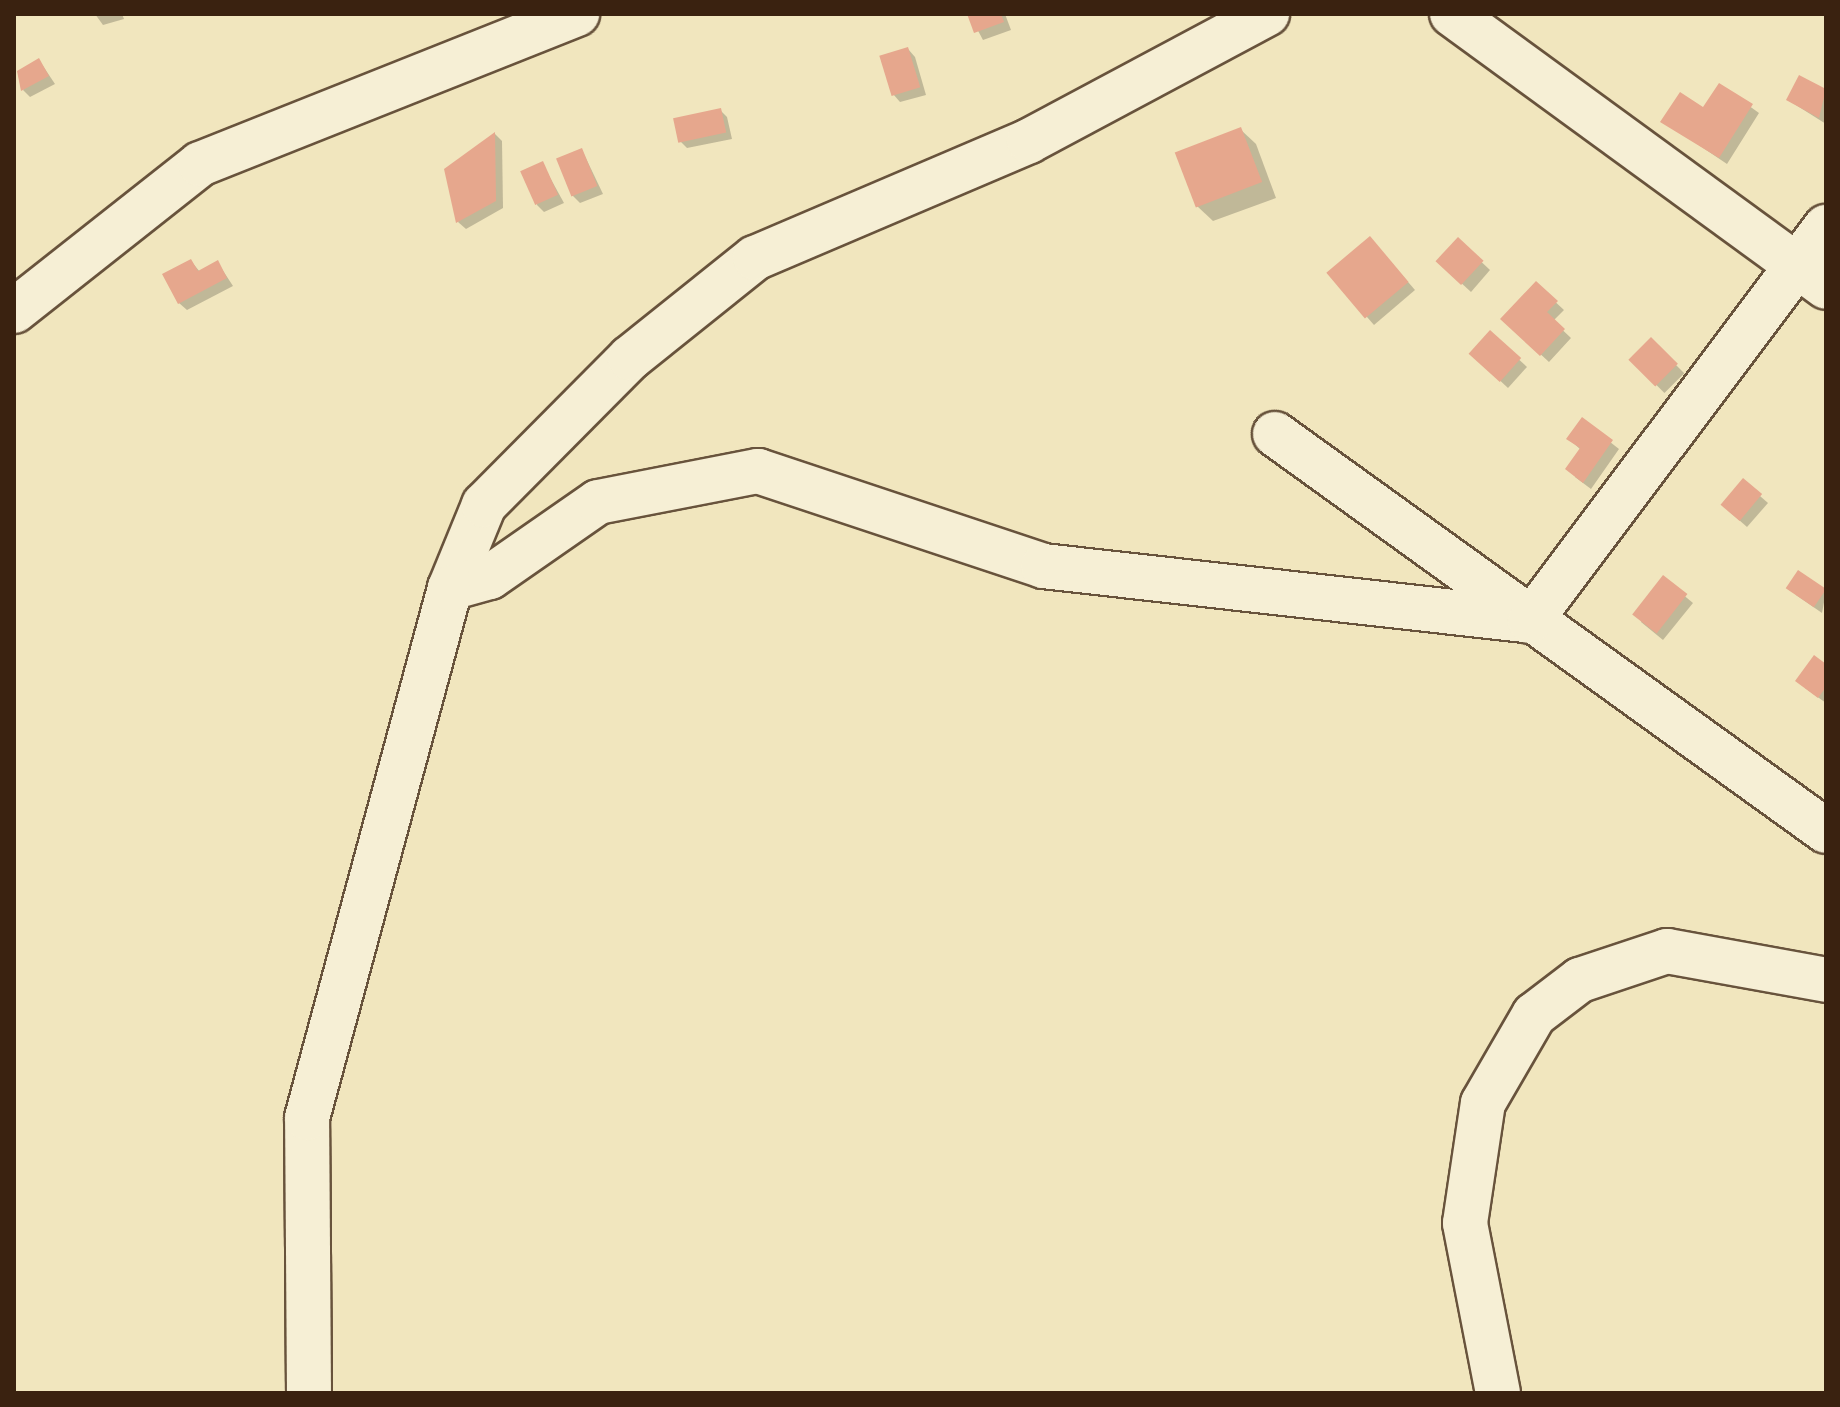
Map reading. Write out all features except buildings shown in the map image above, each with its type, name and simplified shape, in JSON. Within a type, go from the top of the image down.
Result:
[{"type":"street","points":[[309,1393],[307,1118],[450,588],[484,505],[630,358],[755,258],[1029,141],[1267,14]]},
{"type":"street","points":[[1452,14],[1811,276]]},
{"type":"street","points":[[14,311],[200,164],[572,15]]},
{"type":"street","points":[[1530,621],[1811,276],[1826,227]]},
{"type":"street","points":[[1275,434],[1530,621],[1826,831]]},
{"type":"street","points":[[450,588],[490,577],[598,502],[758,471],[1043,566],[1530,621]]},
{"type":"street","points":[[1498,1393],[1465,1223],[1483,1103],[1534,1015],[1580,980],[1667,951],[1826,980]]}]
